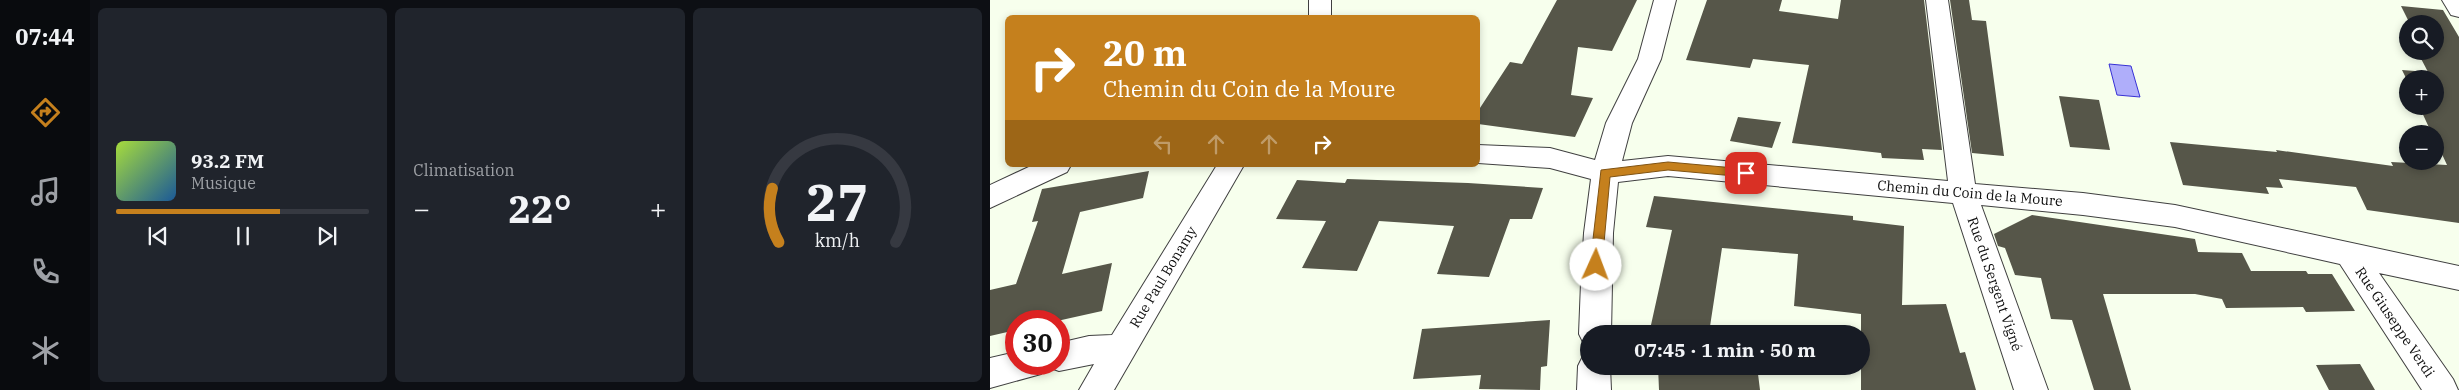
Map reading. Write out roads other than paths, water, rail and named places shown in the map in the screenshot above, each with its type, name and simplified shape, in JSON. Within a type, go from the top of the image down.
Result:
[{"type":"street","points":[[1320,0],[1320,15]]},
{"type":"street","points":[[1595,325],[1596,248],[1605,173],[1616,132],[1653,48],[1658,16],[1665,0]]},
{"type":"street","name":"Rue du Sergent Vigné","points":[[1937,0],[1963,192],[2031,390]]},
{"type":"street","points":[[2453,0],[2459,10]]},
{"type":"street","name":"Chemin du Coin de la Moure","points":[[1480,154],[1550,158],[1605,173],[1668,166],[2083,204],[2175,216],[2459,278]]},
{"type":"street","points":[[990,197],[1054,167]]},
{"type":"street","name":"Rue Paul Bonamy","points":[[1096,390],[1230,167]]},
{"type":"street","name":"Rue Giuseppe Verdi","points":[[2349,253],[2441,390]]},
{"type":"street","points":[[1070,354],[1089,350],[1120,349]]},
{"type":"street","points":[[990,373],[1005,370]]},
{"type":"street","points":[[1594,375],[1594,390]]},
{"type":"water","points":[[2109,64],[2131,66],[2140,97],[2117,95]]}]
